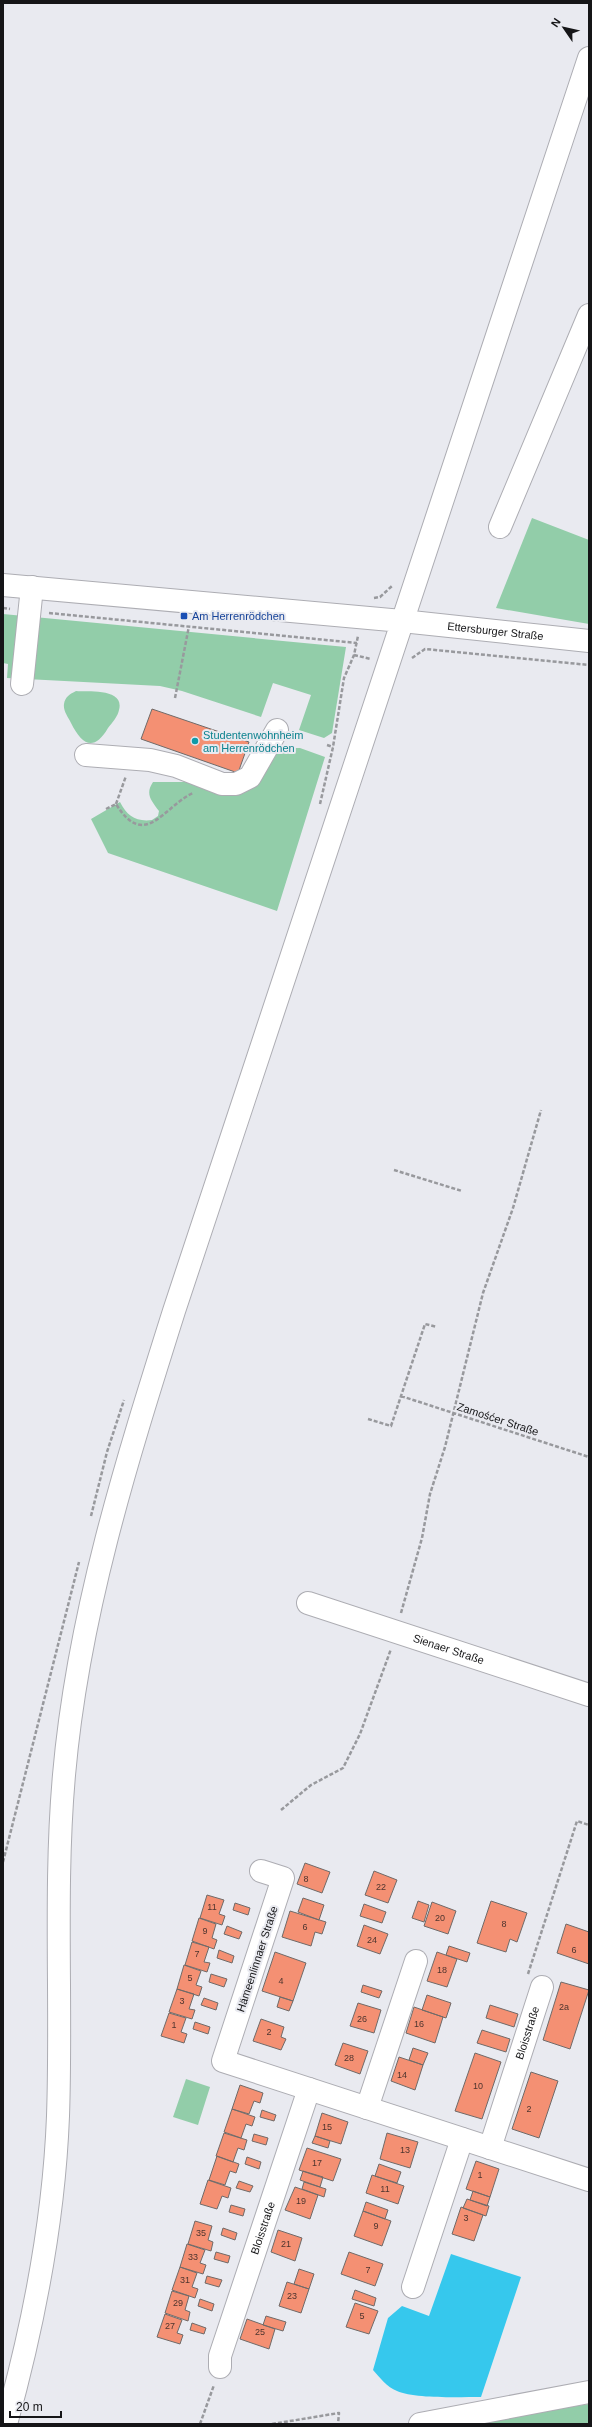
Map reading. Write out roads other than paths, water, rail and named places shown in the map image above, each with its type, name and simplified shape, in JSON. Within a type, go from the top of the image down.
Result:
[{"type":"main road","points":[[6,2424],[32,2325],[52,2201],[59,2080],[60,1878],[64,1776],[71,1714],[92,1596],[126,1462],[172,1318],[589,58]]},
{"type":"main road","points":[[500,526],[589,315]]},
{"type":"main road","name":"Ettersburger Straße","points":[[3,585],[362,618],[589,641]]},
{"type":"main road","points":[[22,684],[32,587]]},
{"type":"main road","points":[[86,755],[132,758],[176,766],[222,784],[236,784],[250,777],[277,730]]},
{"type":"main road","name":"Sienaer Straße","points":[[308,1603],[589,1695]]},
{"type":"main road","name":"Hämeenlinnaer Straße","points":[[261,1871],[283,1878],[223,2061],[309,2089]]},
{"type":"main road","points":[[367,2108],[416,1961]]},
{"type":"main road","name":"Bloisstraße","points":[[490,2148],[542,1987]]},
{"type":"main road","points":[[309,2089],[589,2180]]},
{"type":"main road","name":"Bloisstraße","points":[[220,2367],[223,2349],[309,2089]]},
{"type":"main road","points":[[413,2287],[462,2139]]},
{"type":"main road","points":[[420,2424],[589,2392]]},
{"type":"water","points":[[451,2254],[521,2277],[481,2397],[450,2397],[405,2394],[387,2385],[373,2370],[388,2318],[402,2306],[429,2316]]},
{"type":"place","name":"Am Herrenrödchen","points":[[184,616]]},
{"type":"place","name":"Studentenwohnheim am Herrenrödchen","points":[[195,741]]}]
